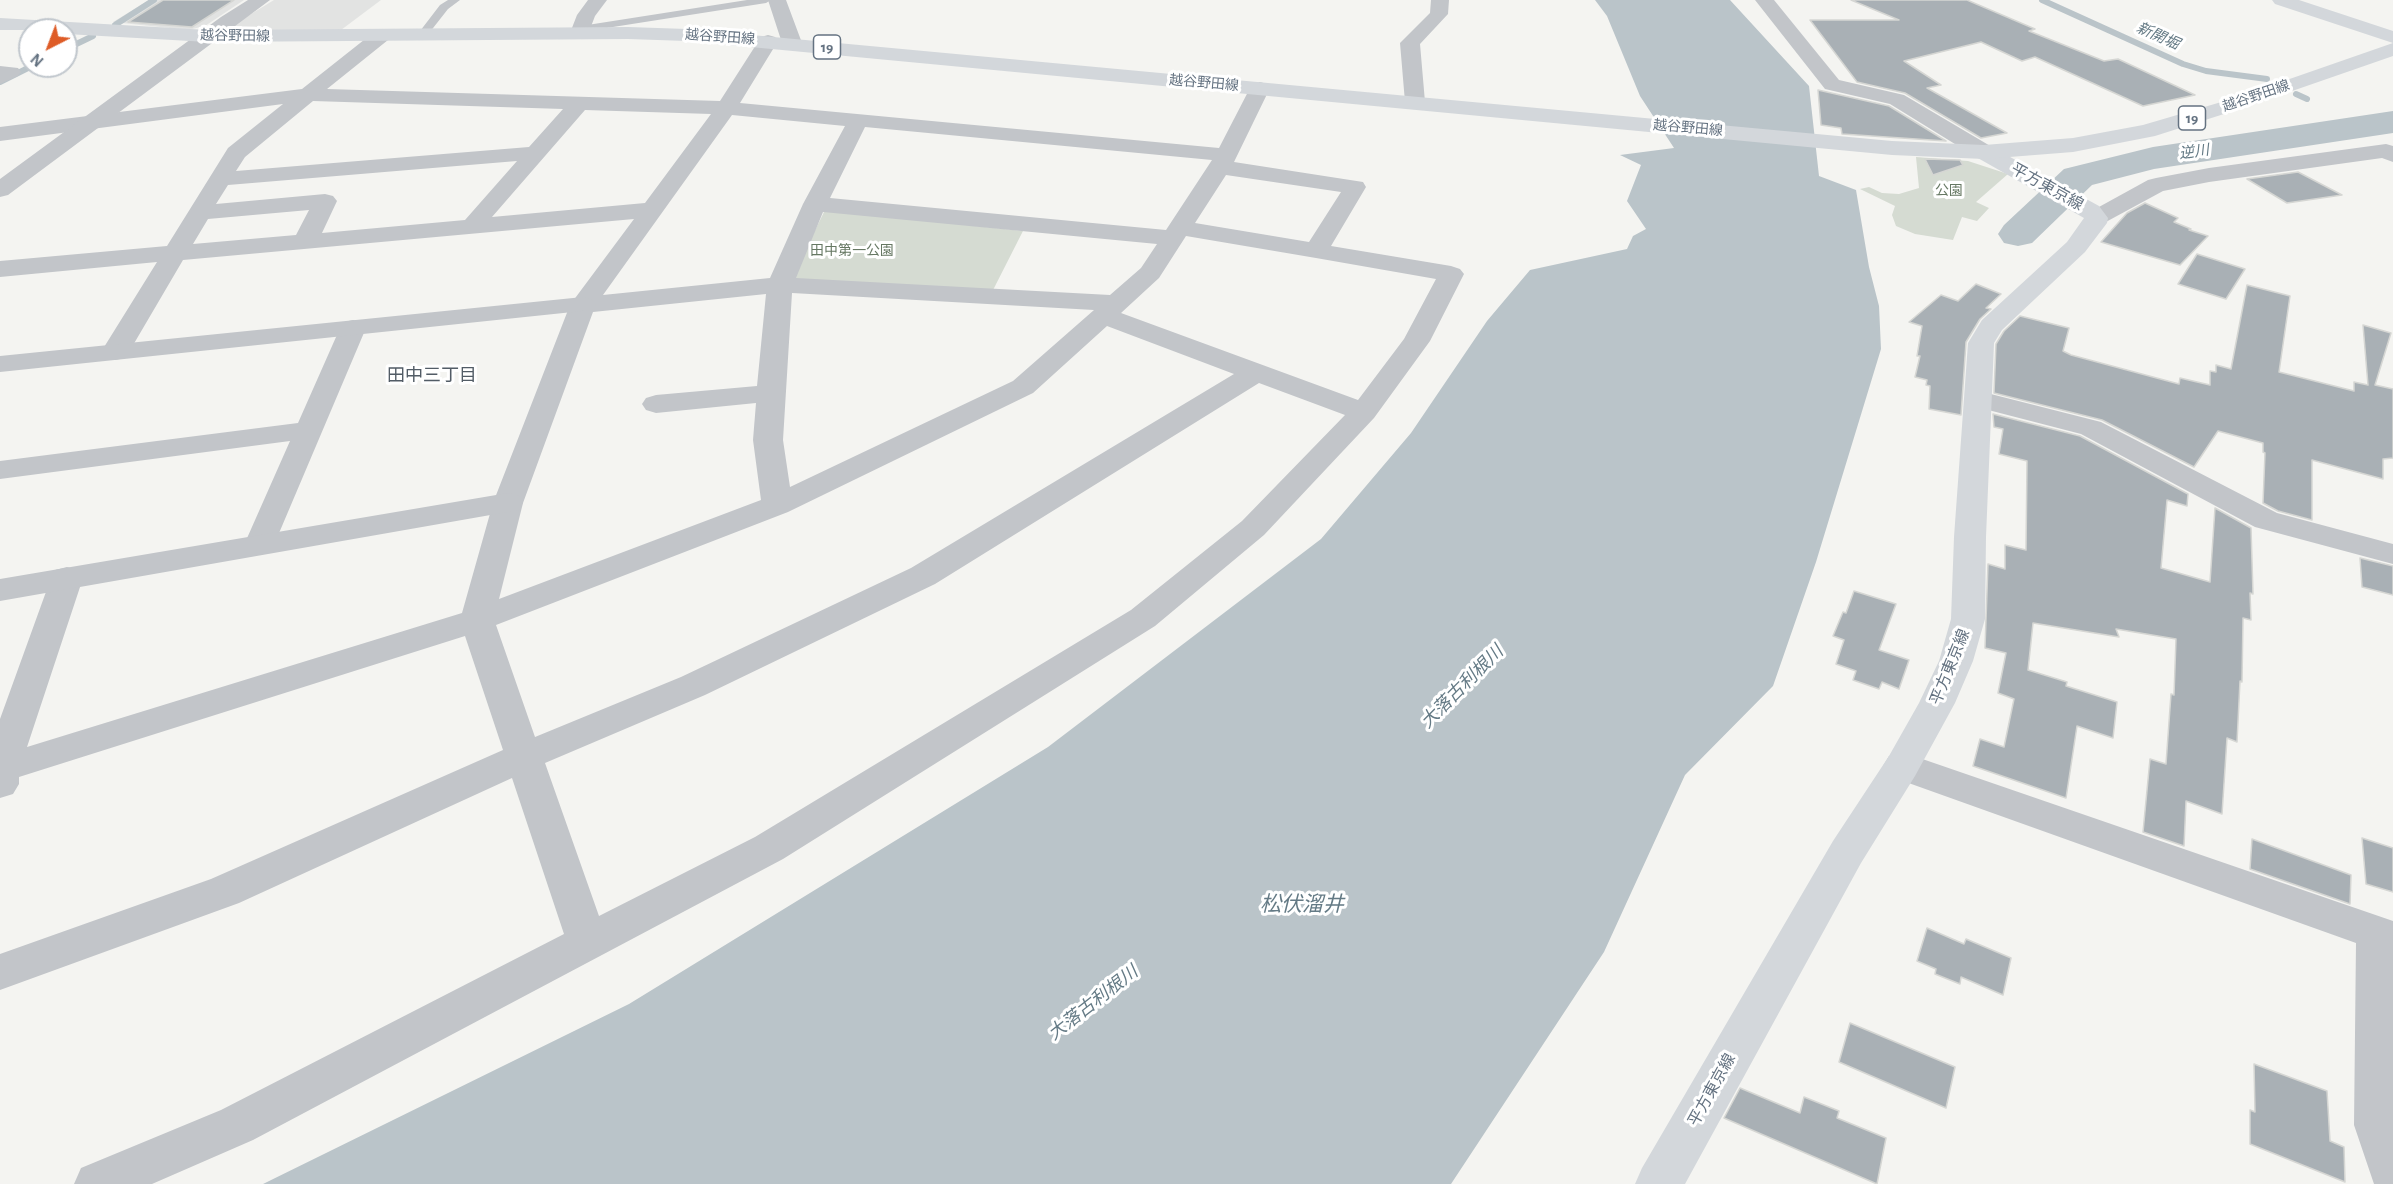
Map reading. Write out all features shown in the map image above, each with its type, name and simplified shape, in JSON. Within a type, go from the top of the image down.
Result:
[{"type":"main road","points":[[2281,0],[2393,38]]},
{"type":"main road","name":"越谷野田線","points":[[0,24],[208,36],[381,36],[581,31],[687,35],[1942,152],[1984,152],[2073,145],[2147,131],[2242,102],[2393,48]]},
{"type":"main road","name":"平方東京線","points":[[1659,1184],[1842,862],[1902,766],[1946,682],[1968,619],[1980,352],[1985,335],[2019,299],[2076,248],[2093,227],[2084,209],[1984,152]]},
{"type":"street","points":[[0,190],[208,36],[261,0]]},
{"type":"street","points":[[581,31],[586,15],[598,0]]},
{"type":"street","points":[[777,0],[792,43]]},
{"type":"street","points":[[1415,102],[1410,43],[1439,14],[1440,0]]},
{"type":"street","points":[[1764,0],[1832,85],[1897,99],[1984,152]]},
{"type":"street","points":[[115,352],[236,153],[381,36]]},
{"type":"street","points":[[588,943],[477,620],[508,503],[583,305],[726,108],[768,41]]},
{"type":"street","points":[[0,72],[11,72],[0,78]]},
{"type":"street","points":[[0,768],[477,620],[777,505],[1023,387],[1150,273],[1223,161],[1260,88]]},
{"type":"street","points":[[0,134],[308,95],[726,108],[859,119],[1223,161],[1355,187],[1316,251]]},
{"type":"street","points":[[471,227],[580,103]]},
{"type":"street","points":[[777,505],[768,440],[780,285],[815,204],[859,119]]},
{"type":"street","points":[[2084,209],[2156,185],[2209,175],[2386,151],[2393,155]]},
{"type":"street","points":[[220,179],[536,153]]},
{"type":"street","points":[[200,213],[325,201],[305,242]]},
{"type":"street","points":[[98,1184],[237,1125],[769,848],[1143,618],[1253,528],[1364,412],[1417,341],[1451,274],[1316,251],[1178,233],[815,204]]},
{"type":"street","points":[[0,269],[650,210]]},
{"type":"street","points":[[3,367],[115,352],[780,285],[1111,309],[1255,373],[1364,412]]},
{"type":"street","points":[[260,544],[353,328]]},
{"type":"street","points":[[0,972],[225,891],[523,757],[693,686],[923,576],[1255,373]]},
{"type":"street","points":[[656,404],[771,393]]},
{"type":"street","points":[[1979,399],[2091,428],[2266,520],[2393,554]]},
{"type":"street","points":[[0,470],[310,430]]},
{"type":"street","points":[[0,590],[508,503]]},
{"type":"street","points":[[0,785],[0,768],[67,578]]},
{"type":"street","points":[[1902,766],[2385,936],[2377,1125],[2393,1173]]},
{"type":"lane","points":[[422,35],[444,7],[455,0]]},
{"type":"lane","points":[[581,31],[766,0]]},
{"type":"shaded area","points":[[149,0],[244,0],[205,26],[188,30],[113,22]]},
{"type":"shaded area","points":[[274,0],[381,0],[341,30],[241,30],[233,25]]},
{"type":"green space","name":"公園","points":[[1916,157],[1968,161],[2008,174],[1976,202],[1989,208],[1977,221],[1962,217],[1953,240],[1915,234],[1896,226],[1892,215],[1895,206],[1860,189],[1869,187],[1882,193],[1899,194],[1919,188]]},
{"type":"green space","name":"田中第一公園","points":[[825,210],[1023,231],[990,296],[788,285]]},
{"type":"water","name":"松伏溜井","points":[[1595,0],[1730,0],[1809,86],[1819,176],[1856,190],[1869,267],[1879,306],[1881,349],[1816,562],[1773,686],[1685,775],[1604,952],[1451,1184],[263,1184],[629,1004],[1048,747],[1321,539],[1411,433],[1487,321],[1530,270],[1627,249],[1633,236],[1646,229],[1627,201],[1641,165],[1620,155],[1674,148],[1640,96],[1607,16]]},
{"type":"building","points":[[163,0],[234,0],[192,27],[128,22]]},
{"type":"building","points":[[1851,0],[1967,0],[2035,29],[2029,31],[2104,61],[2118,59],[2195,95],[2143,106],[2035,57],[2022,61],[1981,42],[1904,61],[1941,85],[1927,88],[2007,133],[1981,138],[1905,93],[1857,82],[1810,20],[1899,20]]},
{"type":"building","points":[[1818,90],[1889,106],[1946,141],[1842,134],[1841,128],[1821,125]]},
{"type":"building","points":[[1925,159],[1960,160],[1963,165],[1933,175]]},
{"type":"building","points":[[2298,172],[2342,195],[2287,203],[2247,179]]},
{"type":"building","points":[[2145,203],[2178,218],[2174,222],[2191,229],[2189,230],[2208,236],[2180,265],[2101,242],[2127,213]]},
{"type":"building","points":[[2197,254],[2245,269],[2226,299],[2178,284]]},
{"type":"building","points":[[1976,284],[2001,294],[1986,308],[1991,309],[1980,319],[1966,342],[1961,415],[1929,409],[1930,386],[1926,385],[1927,380],[1915,377],[1920,356],[1917,356],[1922,326],[1909,322],[1941,295],[1958,301]]},
{"type":"building","points":[[2247,285],[2290,296],[2279,372],[2354,391],[2354,382],[2368,385],[2363,325],[2391,333],[2375,385],[2393,389],[2393,458],[2383,459],[2383,479],[2312,460],[2312,520],[2278,511],[2263,503],[2265,453],[2263,443],[2218,431],[2194,467],[2102,420],[1994,393],[1996,344],[2004,331],[2020,316],[2069,328],[2063,351],[2071,355],[2179,384],[2180,378],[2210,385],[2210,371],[2216,372],[2216,365],[2231,369]]},
{"type":"building","points":[[1993,414],[2080,436],[2188,494],[2187,506],[2167,500],[2161,568],[2210,582],[2215,508],[2251,528],[2253,594],[2250,593],[2251,620],[2243,618],[2242,682],[2240,681],[2237,742],[2227,738],[2222,814],[2186,801],[2184,846],[2143,832],[2150,759],[2166,764],[2171,694],[2174,695],[2176,639],[2116,629],[2119,637],[2033,623],[2028,670],[2067,682],[2066,686],[2117,702],[2113,738],[2077,726],[2066,798],[1973,766],[1980,739],[2004,747],[2014,699],[1998,693],[2006,653],[1985,648],[1988,564],[2005,569],[2005,545],[2026,550],[2027,461],[1999,454],[2003,429],[1994,427]]},
{"type":"building","points":[[2360,558],[2393,566],[2393,595],[2362,587]]},
{"type":"building","points":[[1854,591],[1896,604],[1879,650],[1909,660],[1899,689],[1882,682],[1879,689],[1853,680],[1856,671],[1836,664],[1844,640],[1833,636],[1843,612],[1846,613]]},
{"type":"building","points":[[2362,838],[2393,848],[2393,892],[2366,884]]},
{"type":"building","points":[[2252,839],[2351,875],[2350,904],[2250,869]]},
{"type":"building","points":[[1927,928],[1964,944],[1966,939],[2011,958],[2003,995],[1961,977],[1960,984],[1935,974],[1936,969],[1917,961]]},
{"type":"building","points":[[1850,1023],[1955,1067],[1946,1108],[1839,1062]]},
{"type":"building","points":[[2254,1064],[2327,1091],[2330,1141],[2344,1147],[2345,1182],[2250,1144],[2250,1110],[2255,1112]]},
{"type":"building","points":[[1740,1088],[1800,1113],[1804,1097],[1839,1111],[1837,1118],[1886,1138],[1877,1184],[1724,1118]]},
{"type":"waterway","points":[[115,25],[154,0]]},
{"type":"waterway","name":"新開堀","points":[[2042,0],[2183,64],[2206,71],[2267,79]]},
{"type":"waterway","points":[[78,43],[93,36]]},
{"type":"waterway","points":[[0,82],[18,73]]},
{"type":"waterway","name":"新開堀","points":[[2296,94],[2307,99]]},
{"type":"waterway","name":"逆川","points":[[2018,234],[2078,177],[2153,158],[2393,122]]},
{"type":"district","name":"田中三丁目","points":[[432,376]]},
{"type":"water label","name":"大落古利根川","points":[[1462,687]]},
{"type":"water label","name":"大落古利根川","points":[[1093,1003]]}]
